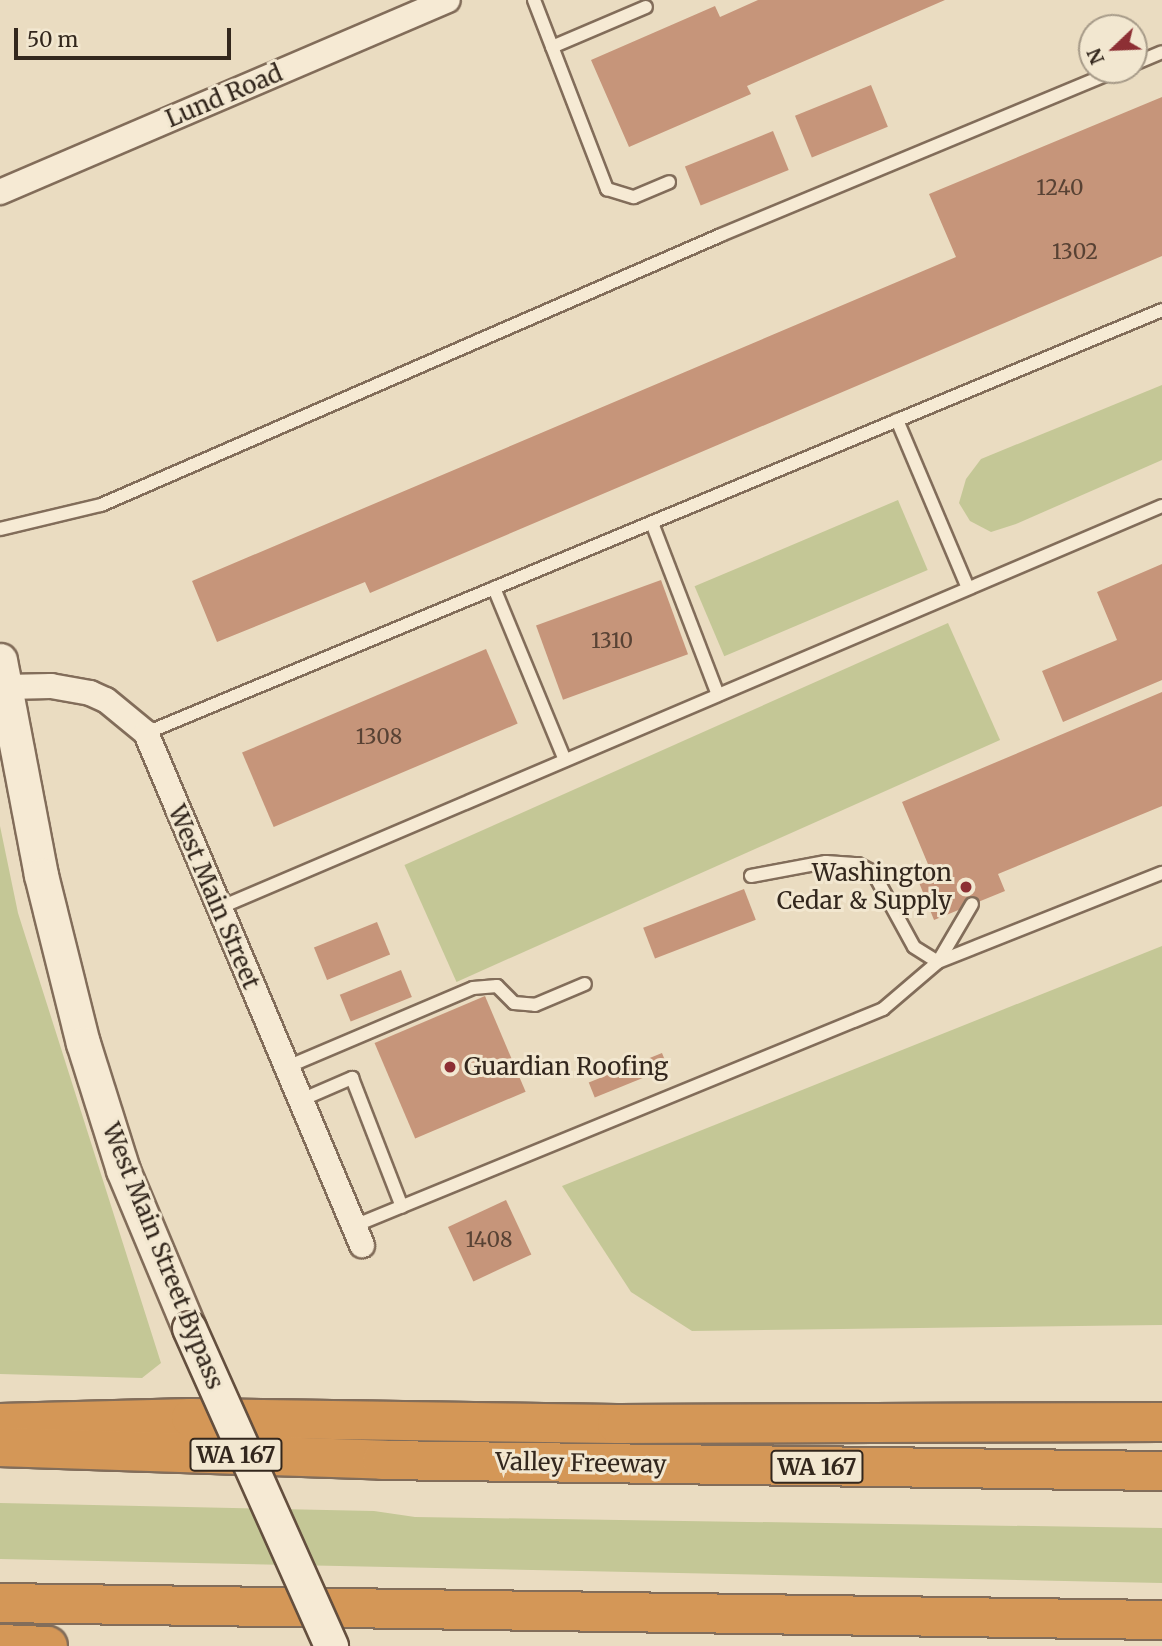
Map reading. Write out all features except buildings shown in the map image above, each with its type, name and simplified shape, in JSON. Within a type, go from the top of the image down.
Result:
[{"type":"highway","points":[[0,1423],[191,1418],[617,1424],[1162,1422]]},
{"type":"highway","name":"Valley Freeway","points":[[0,1447],[395,1461],[1162,1471]]},
{"type":"highway","points":[[0,1604],[1162,1618]]},
{"type":"highway","points":[[0,1644],[48,1646]]},
{"type":"main road","name":"West Main Street Bypass","points":[[3,673],[40,874],[83,1043],[122,1170],[189,1328],[331,1646]]},
{"type":"street","name":"Lund Road","points":[[0,192],[448,0]]},
{"type":"street","name":"West Main Street","points":[[3,673],[90,693],[106,700],[146,733],[358,1236]]},
{"type":"lane","points":[[534,0],[607,189],[634,197],[669,182]]},
{"type":"lane","points":[[552,47],[646,6]]},
{"type":"lane","points":[[0,529],[102,505],[721,234],[1084,84]]},
{"type":"lane","points":[[146,733],[1162,310]]},
{"type":"lane","points":[[897,420],[968,588]]},
{"type":"lane","points":[[219,908],[1162,506]]},
{"type":"lane","points":[[652,523],[718,695]]},
{"type":"lane","points":[[494,588],[565,760]]},
{"type":"lane","points":[[751,876],[826,862],[858,864],[873,872],[914,947],[937,962]]},
{"type":"lane","points":[[937,962],[1162,873]]},
{"type":"lane","points":[[937,962],[972,904]]},
{"type":"lane","name":"West Main Street","points":[[358,1236],[402,1207],[883,1009],[937,962]]},
{"type":"lane","points":[[286,1067],[472,988],[497,986],[514,1003],[535,1005],[585,984]]},
{"type":"lane","points":[[301,1100],[352,1078],[402,1207]]},
{"type":"green space","points":[[1162,385],[1162,460],[1016,524],[991,532],[970,521],[959,503],[966,479],[981,459]]},
{"type":"green space","points":[[898,500],[928,570],[724,656],[695,586]]},
{"type":"green space","points":[[948,623],[1000,740],[457,982],[404,865]]},
{"type":"green space","points":[[0,826],[18,913],[161,1363],[142,1378],[0,1374]]},
{"type":"green space","points":[[1162,946],[1162,1325],[692,1331],[631,1292],[562,1186]]},
{"type":"green space","points":[[0,1503],[374,1511],[415,1517],[1162,1528],[1162,1583],[0,1559]]},
{"type":"place","name":"Washington Cedar & Supply","points":[[966,887]]},
{"type":"place","name":"Guardian Roofing","points":[[450,1067]]}]
